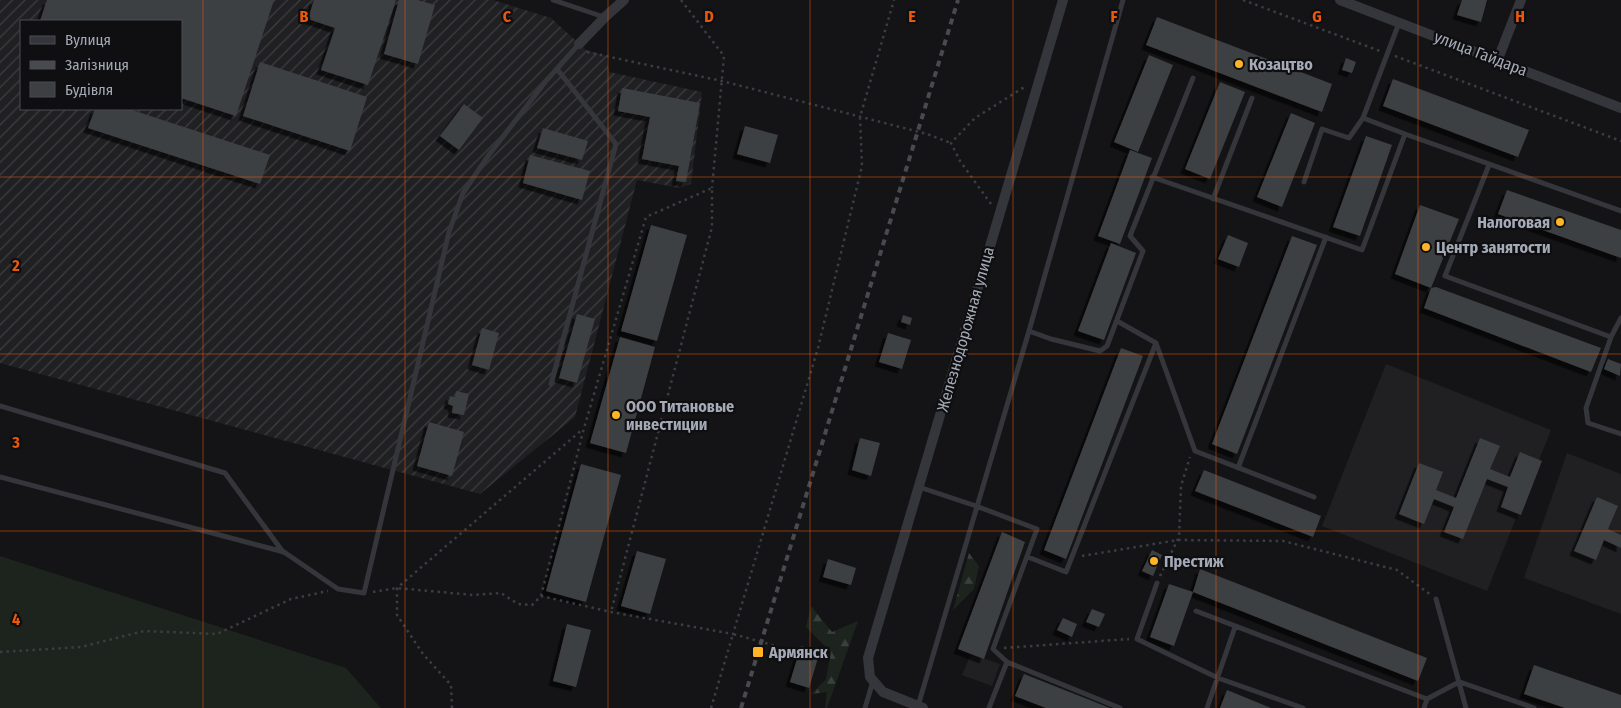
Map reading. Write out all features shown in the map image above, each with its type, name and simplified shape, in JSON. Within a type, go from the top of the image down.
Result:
[{"type":"street","points":[[577,47],[624,0]]},
{"type":"street","name":"Железнодорожная улица","points":[[874,681],[870,676],[868,658],[1063,0]]},
{"type":"street","name":"улица Гайдара","points":[[1340,0],[1498,59],[1621,108]]},
{"type":"street","points":[[1498,59],[1521,0]]},
{"type":"street","points":[[874,681],[883,692],[921,707]]},
{"type":"lane","points":[[553,0],[605,17]]},
{"type":"lane","points":[[921,707],[976,506],[1029,331],[1123,0]]},
{"type":"lane","points":[[1304,182],[1322,129],[1350,138],[1363,118],[1386,53],[1399,23]]},
{"type":"lane","points":[[0,406],[225,473],[284,552],[338,589],[364,593],[449,232],[463,193],[488,156],[557,69],[577,47]]},
{"type":"lane","points":[[551,384],[616,144],[557,69]]},
{"type":"lane","points":[[1029,331],[1100,352],[1107,346],[1143,251],[1130,236],[1193,78]]},
{"type":"lane","points":[[1213,199],[1252,98]]},
{"type":"lane","points":[[1363,118],[1621,211]]},
{"type":"lane","points":[[1152,177],[1362,250],[1405,134]]},
{"type":"lane","points":[[1489,165],[1445,276],[1611,337]]},
{"type":"lane","points":[[1238,468],[1326,237]]},
{"type":"lane","points":[[1621,318],[1611,337],[1586,408],[1588,423],[1621,434]]},
{"type":"lane","points":[[1117,321],[1156,343],[1195,450],[1314,498]]},
{"type":"lane","points":[[1028,557],[1066,572],[1156,343]]},
{"type":"lane","points":[[0,477],[284,552]]},
{"type":"lane","points":[[919,487],[976,506],[1037,530],[992,649],[1007,662],[1120,708]]},
{"type":"lane","points":[[1157,583],[1138,639],[1218,678],[1303,708]]},
{"type":"lane","points":[[1436,599],[1466,708]]},
{"type":"lane","points":[[1196,611],[1427,699]]},
{"type":"lane","points":[[1207,708],[1235,627]]},
{"type":"lane","points":[[989,708],[1007,662]]},
{"type":"lane","points":[[865,708],[874,681]]},
{"type":"lane","points":[[1424,708],[1427,699],[1459,682],[1534,708]]},
{"type":"path","points":[[612,612],[712,227],[712,188],[724,56],[681,0]]},
{"type":"path","points":[[711,708],[818,348],[862,166],[860,117],[894,0]]},
{"type":"path","points":[[1243,0],[1621,141]]},
{"type":"path","points":[[577,47],[722,81],[928,134],[952,143],[960,161],[999,215]]},
{"type":"path","points":[[952,143],[975,118],[1040,77]]},
{"type":"path","points":[[364,593],[397,588],[474,595],[501,594],[518,604],[532,605],[541,596],[584,428],[646,217],[712,188]]},
{"type":"path","points":[[452,708],[451,685],[423,654],[397,615],[397,588],[584,428]]},
{"type":"path","points":[[1157,583],[1179,537],[1181,486],[1194,446]]},
{"type":"path","points":[[1072,558],[1178,540],[1283,541],[1397,570],[1436,599]]},
{"type":"path","points":[[0,652],[81,647],[144,631],[217,634],[291,599],[338,589]]},
{"type":"path","points":[[541,596],[612,612],[733,634],[776,646]]},
{"type":"path","points":[[992,649],[1138,639]]},
{"type":"shaded area","points":[[0,0],[493,0],[551,18],[586,50],[606,56],[609,72],[702,92],[691,184],[679,188],[637,180],[575,417],[480,494],[0,363]]},
{"type":"shaded area","points":[[1386,364],[1551,430],[1487,591],[1322,526]]},
{"type":"shaded area","points":[[1567,453],[1621,474],[1621,614],[1524,578]]},
{"type":"shaded area","points":[[971,654],[1000,664],[992,686],[962,675]]},
{"type":"green space","points":[[969,553],[979,566],[974,589],[953,610]]},
{"type":"green space","points":[[0,556],[346,668],[381,708],[0,708]]},
{"type":"green space","points":[[811,606],[832,632],[858,621],[827,708],[825,708],[827,692],[811,694],[826,679],[831,652],[806,627]]},
{"type":"building","points":[[47,0],[274,0],[236,116],[182,98],[182,20],[40,20]]},
{"type":"building","points":[[314,0],[396,0],[368,85],[321,70],[335,28],[308,19]]},
{"type":"building","points":[[399,0],[418,0],[435,5],[418,64],[384,54]]},
{"type":"building","points":[[1462,0],[1487,0],[1481,22],[1457,15]]},
{"type":"building","name":"Козацтво","points":[[1157,17],[1332,84],[1322,112],[1146,45]]},
{"type":"building","points":[[1149,55],[1173,65],[1138,152],[1114,142]]},
{"type":"building","points":[[1346,58],[1356,62],[1352,73],[1342,70]]},
{"type":"building","points":[[260,62],[367,97],[350,151],[243,116]]},
{"type":"building","points":[[1393,79],[1529,130],[1518,157],[1383,106]]},
{"type":"building","points":[[1220,82],[1245,92],[1210,179],[1185,169]]},
{"type":"building","points":[[622,88],[700,103],[686,182],[676,181],[679,166],[642,159],[650,117],[618,111]]},
{"type":"building","points":[[464,104],[483,118],[459,150],[440,136]]},
{"type":"building","points":[[95,110],[132,110],[270,155],[260,184],[88,128]]},
{"type":"building","points":[[1291,113],[1315,123],[1282,207],[1257,197]]},
{"type":"building","points":[[745,126],[778,135],[770,163],[737,154]]},
{"type":"building","points":[[543,128],[588,141],[582,160],[537,148]]},
{"type":"building","points":[[1366,136],[1392,145],[1360,236],[1333,227]]},
{"type":"building","points":[[1130,150],[1152,158],[1120,244],[1098,236]]},
{"type":"building","points":[[530,155],[590,171],[582,200],[523,183]]},
{"type":"building","name":"Налоговая","points":[[1507,190],[1621,230],[1621,258],[1498,214]]},
{"type":"building","name":"Центр занятости","points":[[1420,205],[1459,219],[1431,288],[1395,274]]},
{"type":"building","points":[[651,225],[687,235],[657,341],[621,331]]},
{"type":"building","points":[[1228,235],[1248,243],[1239,267],[1218,259]]},
{"type":"building","points":[[1292,236],[1317,245],[1237,454],[1212,444]]},
{"type":"building","points":[[1111,243],[1136,253],[1104,340],[1078,331]]},
{"type":"building","points":[[1436,287],[1601,348],[1591,372],[1424,308],[1431,288]]},
{"type":"building","points":[[577,314],[595,319],[577,383],[559,378]]},
{"type":"building","points":[[903,315],[912,318],[910,325],[901,322]]},
{"type":"building","points":[[482,328],[499,333],[489,370],[472,365]]},
{"type":"building","points":[[888,333],[911,340],[902,369],[879,362]]},
{"type":"building","points":[[620,337],[655,347],[626,453],[590,443]]},
{"type":"building","points":[[1121,348],[1143,356],[1066,559],[1044,550]]},
{"type":"building","points":[[1608,359],[1621,364],[1620,376],[1604,369]]},
{"type":"building","points":[[456,391],[469,394],[464,415],[452,413],[453,406],[448,404],[450,396],[455,397]]},
{"type":"building","points":[[429,422],[464,432],[452,476],[417,466]]},
{"type":"building","points":[[860,438],[880,443],[871,476],[852,470]]},
{"type":"building","points":[[1480,438],[1500,446],[1490,469],[1510,477],[1520,452],[1542,461],[1521,515],[1501,507],[1508,487],[1487,479],[1463,539],[1444,532],[1454,507],[1434,499],[1424,524],[1399,514],[1419,463],[1443,472],[1436,490],[1456,498]]},
{"type":"building","points":[[581,464],[621,475],[586,602],[546,591]]},
{"type":"building","points":[[1204,470],[1321,516],[1313,537],[1195,491]]},
{"type":"building","points":[[1597,497],[1618,506],[1608,529],[1621,535],[1621,548],[1604,540],[1596,560],[1574,551]]},
{"type":"building","points":[[1002,532],[1025,542],[984,659],[958,649]]},
{"type":"building","points":[[1152,550],[1162,555],[1153,576],[1142,571]]},
{"type":"building","points":[[637,551],[666,559],[650,614],[621,606]]},
{"type":"building","points":[[828,559],[856,568],[851,585],[823,577]]},
{"type":"building","points":[[1200,569],[1427,658],[1418,681],[1193,592]]},
{"type":"building","points":[[1169,584],[1193,592],[1174,646],[1150,637]]},
{"type":"building","points":[[1092,609],[1105,614],[1099,627],[1086,622]]},
{"type":"building","points":[[1063,618],[1077,624],[1072,637],[1057,630]]},
{"type":"building","points":[[567,624],[591,630],[576,687],[553,681]]},
{"type":"building","points":[[801,646],[820,651],[809,688],[790,682]]},
{"type":"building","points":[[1534,665],[1621,695],[1621,708],[1565,708],[1524,694]]},
{"type":"building","points":[[1024,674],[1110,708],[1046,708],[1015,696]]},
{"type":"building","points":[[1227,690],[1271,708],[1220,708]]},
{"type":"railway","points":[[741,708],[958,0]]},
{"type":"place","name":"Козацтво","points":[[1239,64]]},
{"type":"place","name":"Налоговая","points":[[1560,222]]},
{"type":"place","name":"Центр занятости","points":[[1426,247]]},
{"type":"place","name":"ООО Титановые инвестиции","points":[[616,415]]},
{"type":"place","name":"Престиж","points":[[1154,561]]},
{"type":"place","name":"Армянск","points":[[758,652]]}]
